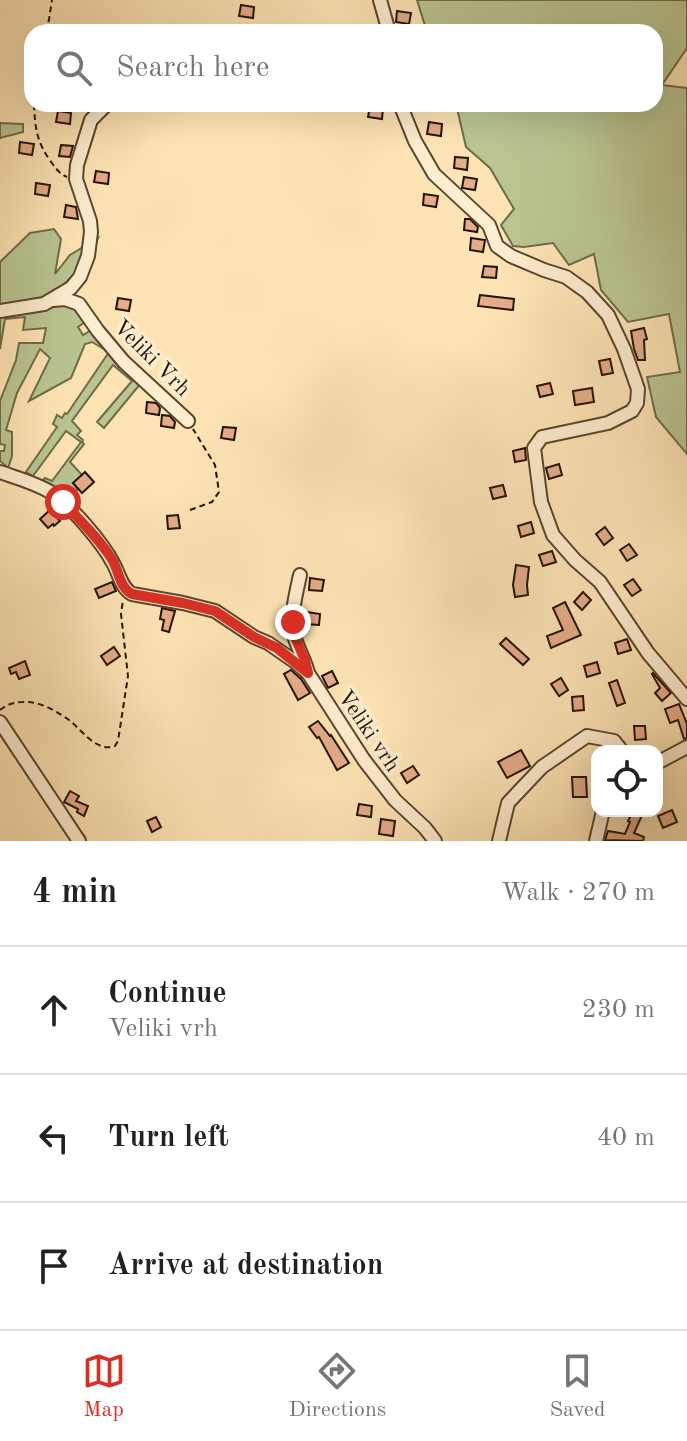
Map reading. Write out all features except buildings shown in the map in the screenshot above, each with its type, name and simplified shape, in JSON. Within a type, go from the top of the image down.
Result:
[{"type":"street","points":[[380,0],[387,24]]},
{"type":"street","points":[[0,311],[53,300],[71,288],[80,277],[90,245],[90,221],[76,179],[81,149],[91,120],[99,112]]},
{"type":"street","points":[[403,112],[434,174],[489,225],[497,246],[511,256],[566,277],[587,292],[608,315],[638,389],[637,403],[632,411],[608,423],[542,437],[534,448],[541,502],[553,535],[600,582],[648,653],[687,699]]},
{"type":"street","name":"Veliki Vrh","points":[[53,300],[65,299],[79,304],[124,362],[188,421]]},
{"type":"street","points":[[0,472],[35,484],[63,502],[113,562],[127,592]]},
{"type":"street","points":[[300,575],[295,599],[295,637],[308,673]]},
{"type":"street","name":"Veliki vrh","points":[[127,592],[215,611],[277,648],[308,673],[379,779],[435,841]]},
{"type":"street","points":[[0,722],[79,841]]},
{"type":"street","points":[[499,841],[508,803],[542,767],[587,736],[614,741],[617,745]]},
{"type":"street","points":[[663,760],[687,747]]},
{"type":"street","points":[[596,841],[602,817]]},
{"type":"path","points":[[48,24],[52,0]]},
{"type":"path","points":[[34,112],[40,145],[61,174],[76,179]]},
{"type":"path","points":[[188,421],[215,465],[219,487],[217,497],[212,502],[190,510]]},
{"type":"path","points":[[0,710],[5,705],[18,702],[35,703],[60,714],[99,745],[107,749],[115,746],[128,676],[121,614],[127,592]]},
{"type":"green space","points":[[417,0],[687,0],[687,48],[663,84],[663,24],[424,24]]},
{"type":"green space","points":[[663,85],[687,88],[687,454],[656,417],[647,377],[680,372],[669,314],[628,322],[601,290],[594,254],[569,265],[553,243],[513,246],[501,225],[514,209],[490,168],[466,147],[458,112],[663,112]]},
{"type":"green space","points":[[0,123],[23,124],[23,132],[0,138]]},
{"type":"green space","points":[[54,229],[61,239],[55,274],[70,255],[98,238],[87,262],[53,295],[30,303],[0,305],[0,262],[30,233]]},
{"type":"green space","points":[[54,303],[76,309],[85,322],[78,327],[83,335],[91,330],[141,383],[104,428],[97,422],[132,381],[113,365],[72,421],[81,431],[77,435],[84,444],[70,462],[82,475],[73,483],[78,489],[66,498],[43,480],[52,481],[81,442],[66,431],[33,476],[26,472],[57,427],[53,424],[57,415],[62,418],[67,414],[109,352],[92,342],[85,344],[71,378],[29,401],[50,358],[40,349],[17,393],[6,430],[12,432],[12,456],[8,468],[0,461],[0,451],[4,451],[5,445],[0,444],[0,401],[16,360],[19,343],[43,343],[46,328],[23,330],[25,317],[5,319],[0,349],[0,312]]},
{"type":"route","points":[[63,502],[113,562],[126,591],[215,611],[277,648],[308,673],[293,622]]}]
